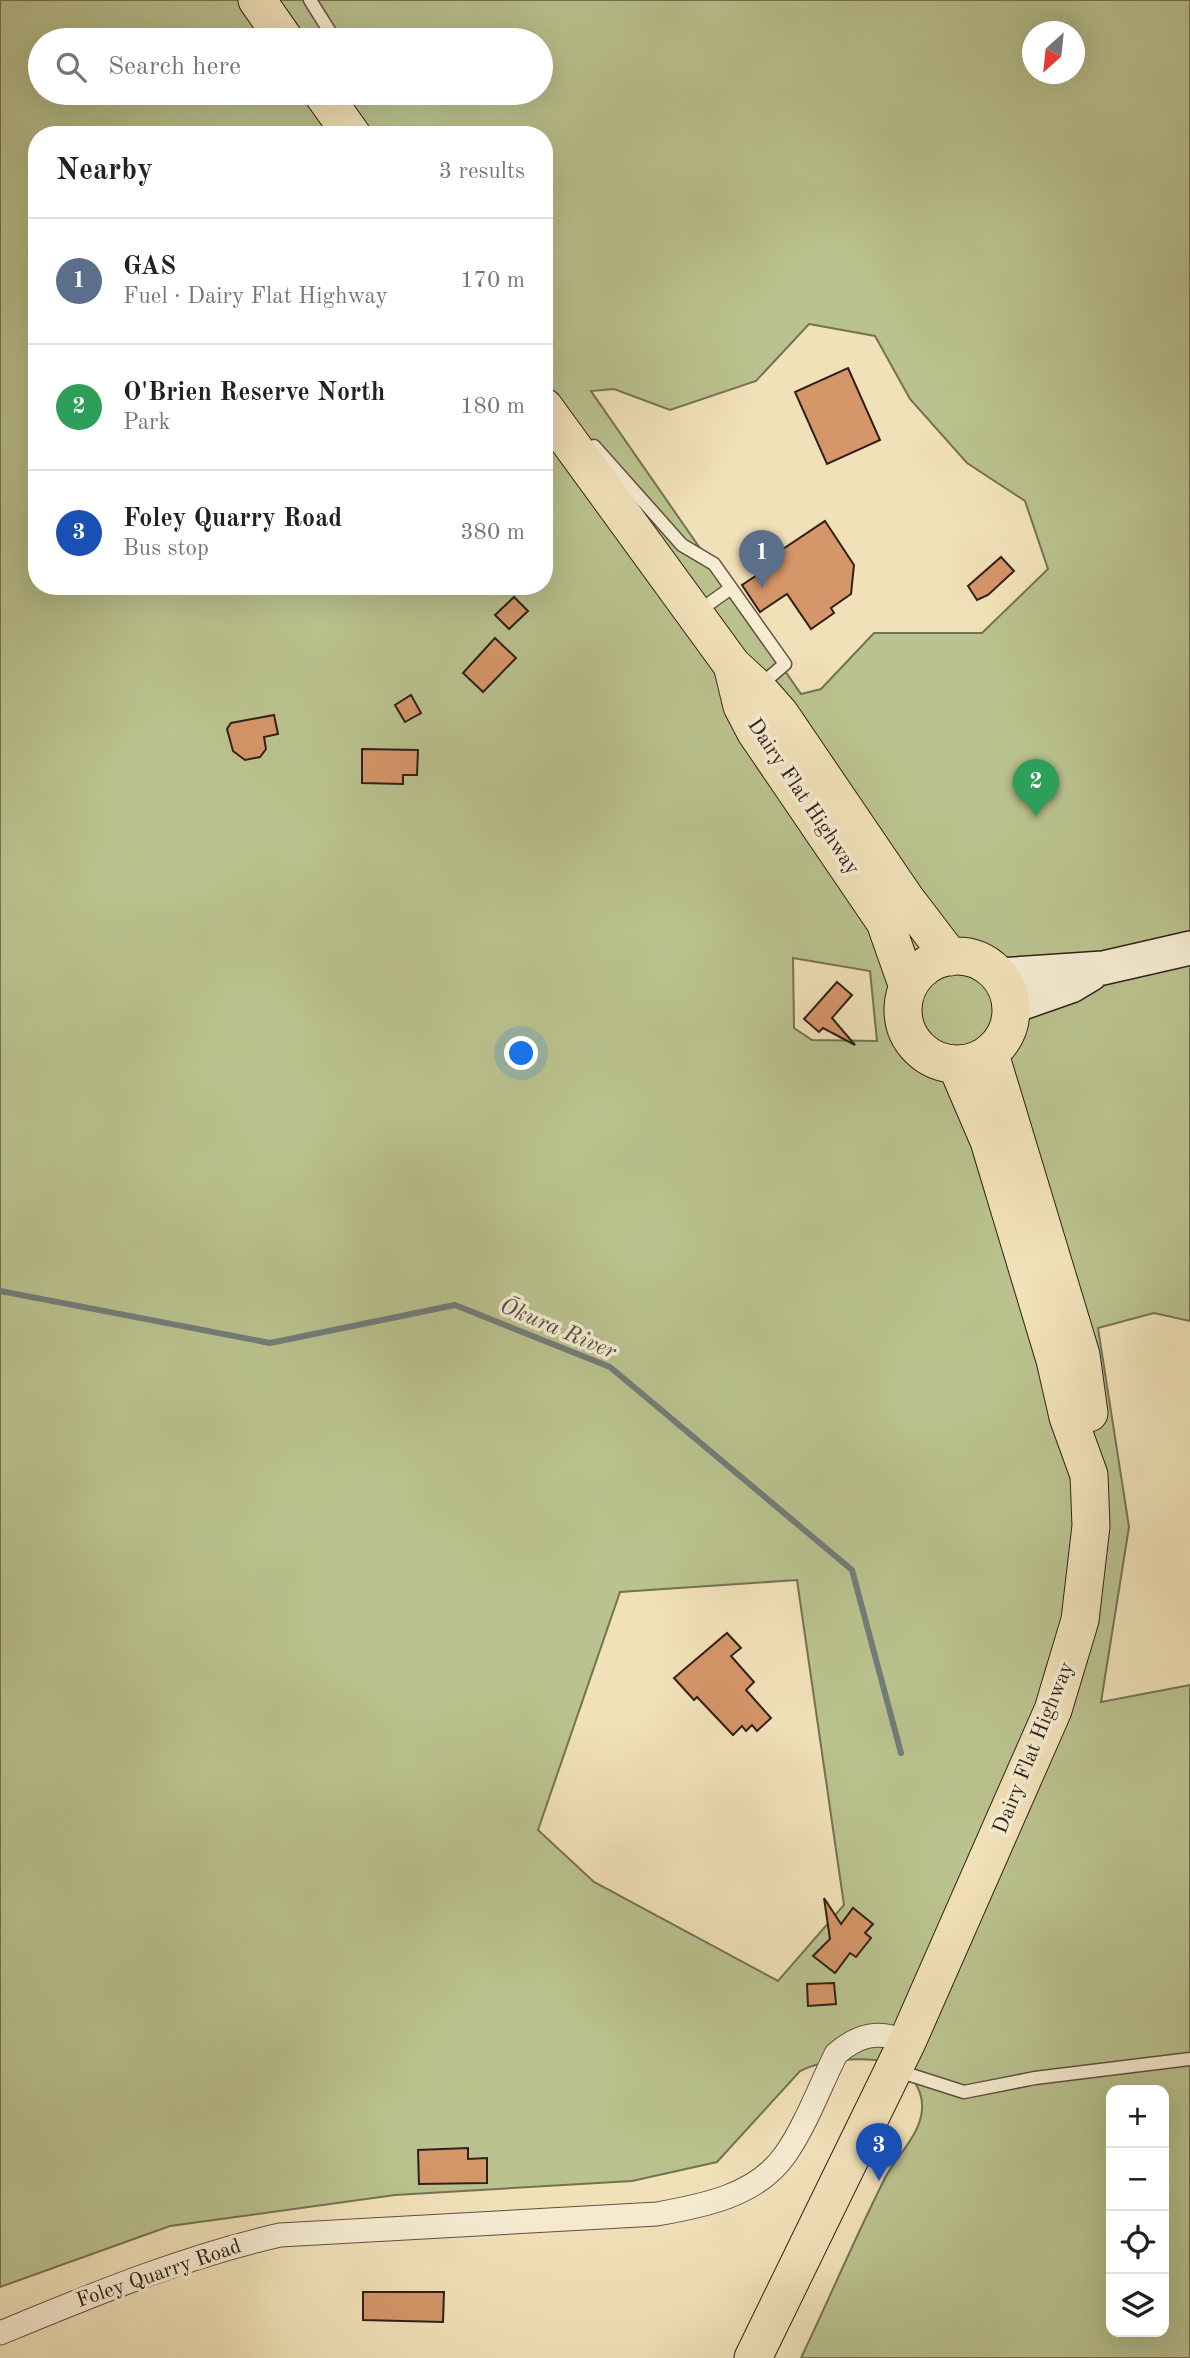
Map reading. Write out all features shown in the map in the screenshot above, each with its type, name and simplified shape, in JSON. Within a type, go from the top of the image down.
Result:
[{"type":"main road","points":[[257,0],[277,28]]},
{"type":"main road","points":[[334,105],[347,126]]},
{"type":"main road","name":"Dairy Flat Highway","points":[[553,419],[745,676],[743,706],[755,731],[884,922],[908,987]]},
{"type":"main road","points":[[745,676],[779,714],[900,890],[950,957]]},
{"type":"main road","points":[[1005,991],[1071,986],[1103,968],[1190,948]]},
{"type":"main road","points":[[950,957],[976,960],[1005,991],[1006,1033],[973,1059],[938,1061],[923,1052],[911,1039],[905,1022],[904,1004],[908,987],[918,973],[933,962],[950,957]]},
{"type":"main road","name":"Dairy Flat Highway","points":[[753,2358],[900,2056],[1053,1710],[1069,1668],[1080,1620],[1091,1527],[1089,1407],[1081,1356],[973,1059]]},
{"type":"street","name":"Foley Quarry Road","points":[[0,2333],[162,2268],[220,2248],[280,2235],[657,2214],[704,2206],[746,2190],[785,2156],[836,2054],[848,2044],[872,2034],[891,2035],[900,2056]]},
{"type":"lane","points":[[310,0],[328,28]]},
{"type":"lane","points":[[553,419],[594,446],[682,545],[713,564],[785,664],[745,676]]},
{"type":"lane","points":[[696,613],[731,588]]},
{"type":"lane","points":[[900,2056],[964,2092],[1035,2078],[1190,2059]]},
{"type":"green space","points":[[0,0],[1190,0],[1190,1321],[1154,1313],[1098,1328],[1129,1527],[1101,1702],[1190,1685],[1190,2358],[801,2358],[884,2180],[912,2138],[920,2120],[922,2102],[912,2078],[899,2067],[883,2061],[829,2062],[800,2071],[717,2162],[632,2181],[395,2195],[170,2226],[0,2287]],"holes":[[[809,324],[875,336],[910,399],[967,463],[1025,501],[1048,569],[982,633],[874,633],[821,689],[801,694],[591,391],[614,389],[670,410],[756,381]],[[793,958],[870,971],[877,1041],[812,1040],[794,1028]],[[797,1580],[844,1905],[778,1981],[594,1882],[538,1830],[620,1592]]]},
{"type":"building","points":[[848,368],[880,440],[827,464],[795,392]]},
{"type":"building","points":[[825,521],[854,565],[851,594],[831,608],[834,613],[811,629],[787,594],[760,612],[742,585],[769,567],[765,561]]},
{"type":"building","points":[[1001,557],[1014,571],[988,595],[977,600],[968,586]]},
{"type":"building","points":[[514,597],[528,611],[509,629],[495,615]]},
{"type":"building","points":[[495,638],[516,658],[483,692],[463,673]]},
{"type":"building","points":[[411,695],[421,713],[405,722],[395,705]]},
{"type":"building","points":[[274,715],[278,734],[264,737],[266,749],[260,757],[245,760],[233,751],[227,729],[231,723]]},
{"type":"building","points":[[362,749],[418,750],[417,775],[403,775],[403,784],[362,783]]},
{"type":"building","points":[[837,982],[852,995],[832,1018],[855,1045],[823,1028],[819,1032],[804,1019]]},
{"type":"building","points":[[727,1633],[741,1648],[731,1656],[754,1682],[746,1690],[771,1718],[757,1731],[752,1725],[746,1731],[742,1726],[733,1735],[697,1697],[694,1700],[674,1678]]},
{"type":"building","points":[[824,1898],[841,1924],[853,1908],[873,1924],[865,1933],[871,1938],[856,1957],[850,1953],[835,1973],[813,1956],[830,1939]]},
{"type":"building","points":[[834,1983],[836,2004],[808,2006],[807,1984]]},
{"type":"building","points":[[468,2148],[468,2159],[487,2158],[487,2183],[419,2184],[418,2150]]},
{"type":"building","points":[[363,2292],[444,2292],[443,2322],[363,2320]]},
{"type":"waterway","name":"Ōkura River","points":[[0,1291],[270,1343],[455,1305],[610,1367],[852,1570],[901,1753]]},
{"type":"place","name":"GAS","points":[[762,588]]},
{"type":"place","name":"O'Brien Reserve North","points":[[1036,817]]},
{"type":"place","name":"Foley Quarry Road","points":[[879,2181]]}]
